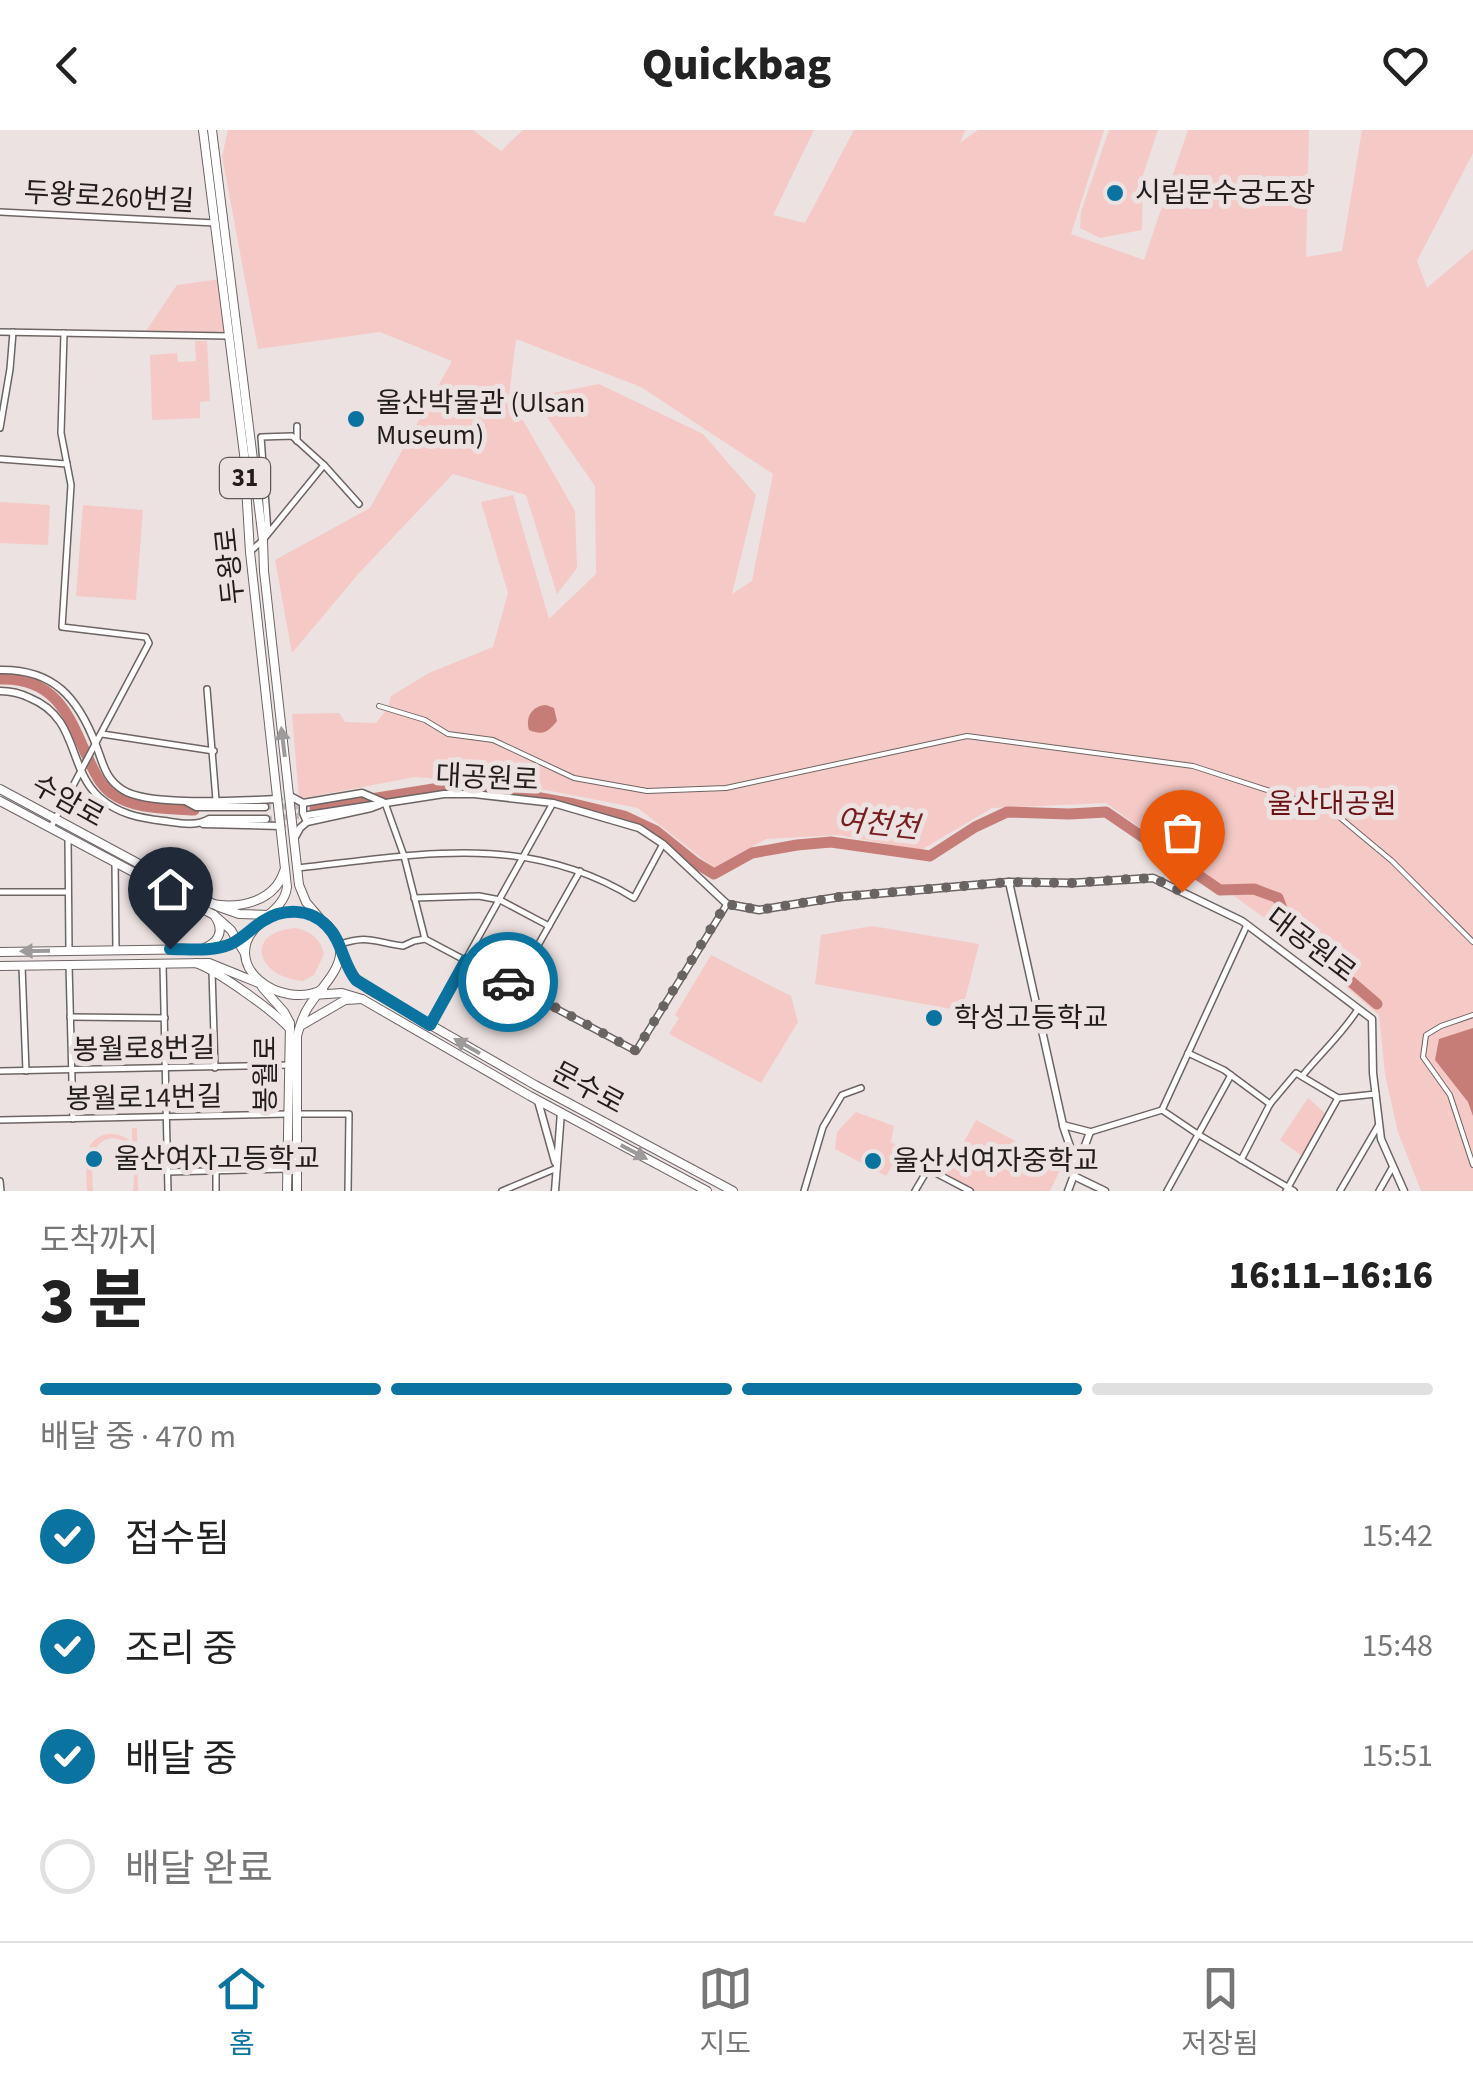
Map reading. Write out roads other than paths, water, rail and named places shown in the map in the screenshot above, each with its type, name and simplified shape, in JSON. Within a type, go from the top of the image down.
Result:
[{"type":"main road","name":"두왕로","points":[[202,130],[244,454],[250,552],[285,866],[286,895],[256,926]]},
{"type":"main road","points":[[0,966],[196,963],[216,965],[288,994],[303,996],[320,992],[336,970],[339,958],[334,934],[302,896],[297,868],[264,571],[266,536],[212,130]]},
{"type":"main road","name":"수암로","points":[[0,789],[68,836],[214,915],[225,923],[244,952]]},
{"type":"main road","name":"수암로","points":[[0,800],[212,904],[239,914],[280,914]]},
{"type":"main road","points":[[212,904],[236,905],[268,895],[278,886],[285,866]]},
{"type":"main road","points":[[0,952],[202,949],[238,940],[280,914],[301,912],[323,922]]},
{"type":"main road","points":[[202,949],[219,936],[214,915]]},
{"type":"main road","points":[[244,952],[256,926]]},
{"type":"main road","name":"문수로","points":[[338,945],[356,980],[552,1094],[733,1191]]},
{"type":"main road","name":"봉월로","points":[[244,952],[250,971],[294,1029]]},
{"type":"main road","points":[[196,963],[212,970],[294,1029],[345,1000],[362,999]]},
{"type":"main road","name":"문수로","points":[[320,992],[362,999],[707,1191]]},
{"type":"main road","name":"봉월로","points":[[287,1191],[294,1029],[320,992]]},
{"type":"main road","points":[[293,1054],[296,1191]]},
{"type":"main road","points":[[552,1094],[560,1112],[571,1109],[588,1114]]},
{"type":"main road","points":[[608,1138],[598,1132],[597,1125],[614,1127]]},
{"type":"street","name":"두왕로260번길","points":[[0,212],[215,223]]},
{"type":"street","points":[[0,332],[228,336]]},
{"type":"street","points":[[0,428],[13,332]]},
{"type":"street","points":[[53,823],[149,640],[62,626],[70,485],[61,433],[64,334]]},
{"type":"street","points":[[297,426],[297,441]]},
{"type":"street","points":[[266,536],[261,436],[292,436],[359,504]]},
{"type":"street","points":[[0,459],[68,464]]},
{"type":"street","points":[[250,552],[324,465]]},
{"type":"street","points":[[0,670],[30,674],[63,688],[76,704],[105,773],[124,791],[186,801],[278,799]]},
{"type":"street","points":[[207,689],[216,801]]},
{"type":"street","points":[[0,691],[21,694],[52,709],[89,786],[120,811],[142,818],[281,826]]},
{"type":"street","points":[[379,706],[425,720],[448,734],[493,740],[574,778],[647,791],[726,788],[966,736],[1193,766],[1332,810],[1392,861],[1473,942]]},
{"type":"street","points":[[102,734],[214,751]]},
{"type":"street","points":[[306,811],[362,792],[384,802],[404,856],[425,939]]},
{"type":"street","name":"대공원로","points":[[306,811],[371,808],[384,802],[444,794],[553,803],[639,828],[663,844],[726,904],[759,910],[839,897],[1010,882],[1153,878],[1247,924],[1372,1020],[1382,1140],[1404,1191]]},
{"type":"street","points":[[290,796],[306,811]]},
{"type":"street","points":[[186,801],[196,808],[264,807]]},
{"type":"street","points":[[430,1025],[553,803]]},
{"type":"street","points":[[294,839],[306,811]]},
{"type":"street","points":[[205,822],[266,819]]},
{"type":"street","points":[[68,836],[69,951]]},
{"type":"street","points":[[297,868],[437,852],[481,852],[552,862],[608,882],[634,898],[663,844]]},
{"type":"street","name":"수암로","points":[[116,862],[116,950]]},
{"type":"street","points":[[515,986],[580,871]]},
{"type":"street","points":[[1010,882],[1075,1172],[1106,1191]]},
{"type":"street","points":[[0,892],[68,892]]},
{"type":"street","points":[[414,898],[479,896],[500,900],[549,926]]},
{"type":"street","points":[[338,945],[367,938],[403,946],[425,939],[636,1051],[726,904]]},
{"type":"street","points":[[1063,1125],[1090,1132],[1162,1110],[1247,924]]},
{"type":"street","points":[[162,964],[168,1191]]},
{"type":"street","points":[[69,965],[73,1119]]},
{"type":"street","points":[[22,966],[26,1071]]},
{"type":"street","points":[[212,970],[215,1068]]},
{"type":"street","points":[[1303,1075],[1348,1026],[1358,1009]]},
{"type":"street","points":[[1473,1016],[1426,1035],[1424,1058],[1450,1095],[1473,1166]]},
{"type":"street","points":[[70,1017],[165,1018]]},
{"type":"street","points":[[1188,1052],[1231,1075],[1270,1104]]},
{"type":"street","name":"봉월로8번길","points":[[0,1071],[290,1066]]},
{"type":"street","points":[[1240,1160],[1270,1104],[1296,1073],[1338,1098],[1376,1094]]},
{"type":"street","points":[[1167,1191],[1231,1075]]},
{"type":"street","points":[[804,1191],[823,1127],[842,1095],[861,1088]]},
{"type":"street","points":[[1162,1110],[1290,1190],[1338,1098]]},
{"type":"street","points":[[538,1100],[556,1168]]},
{"type":"street","points":[[555,1191],[560,1112]]},
{"type":"street","name":"봉월로14번길","points":[[0,1120],[349,1114],[348,1191]]},
{"type":"street","points":[[1340,1191],[1380,1124]]},
{"type":"street","points":[[1068,1191],[1090,1132]]},
{"type":"street","points":[[1379,1191],[1393,1167]]},
{"type":"street","points":[[502,1191],[556,1168]]},
{"type":"street","points":[[915,1191],[928,1169],[970,1191]]},
{"type":"street","points":[[167,1172],[288,1170]]},
{"type":"street","points":[[216,1171],[216,1191]]},
{"type":"street","points":[[0,1181],[1,1191]]},
{"type":"waterway","name":"여천천","points":[[0,679],[33,684],[56,700],[96,775],[111,793],[140,805],[194,810]]},
{"type":"waterway","name":"여천천","points":[[315,808],[452,786],[507,792],[624,816],[656,831],[714,874],[752,853],[831,842],[930,856],[1007,812],[1106,812],[1220,890],[1254,889],[1278,898],[1286,920],[1306,947],[1377,1004]]},
{"type":"tunnel","points":[[265,807],[307,806]]},
{"type":"tunnel","points":[[266,819],[308,815]]},
{"type":"place","name":"시립문수궁도장","points":[[1115,193]]},
{"type":"place","name":"울산박물관 (Ulsan Museum)","points":[[356,419]]},
{"type":"place","name":"학성고등학교","points":[[934,1018]]},
{"type":"place","name":"울산여자고등학교","points":[[94,1159]]},
{"type":"place","name":"울산서여자중학교","points":[[873,1161]]},
{"type":"park label","name":"울산대공원","points":[[1332,804]]}]
